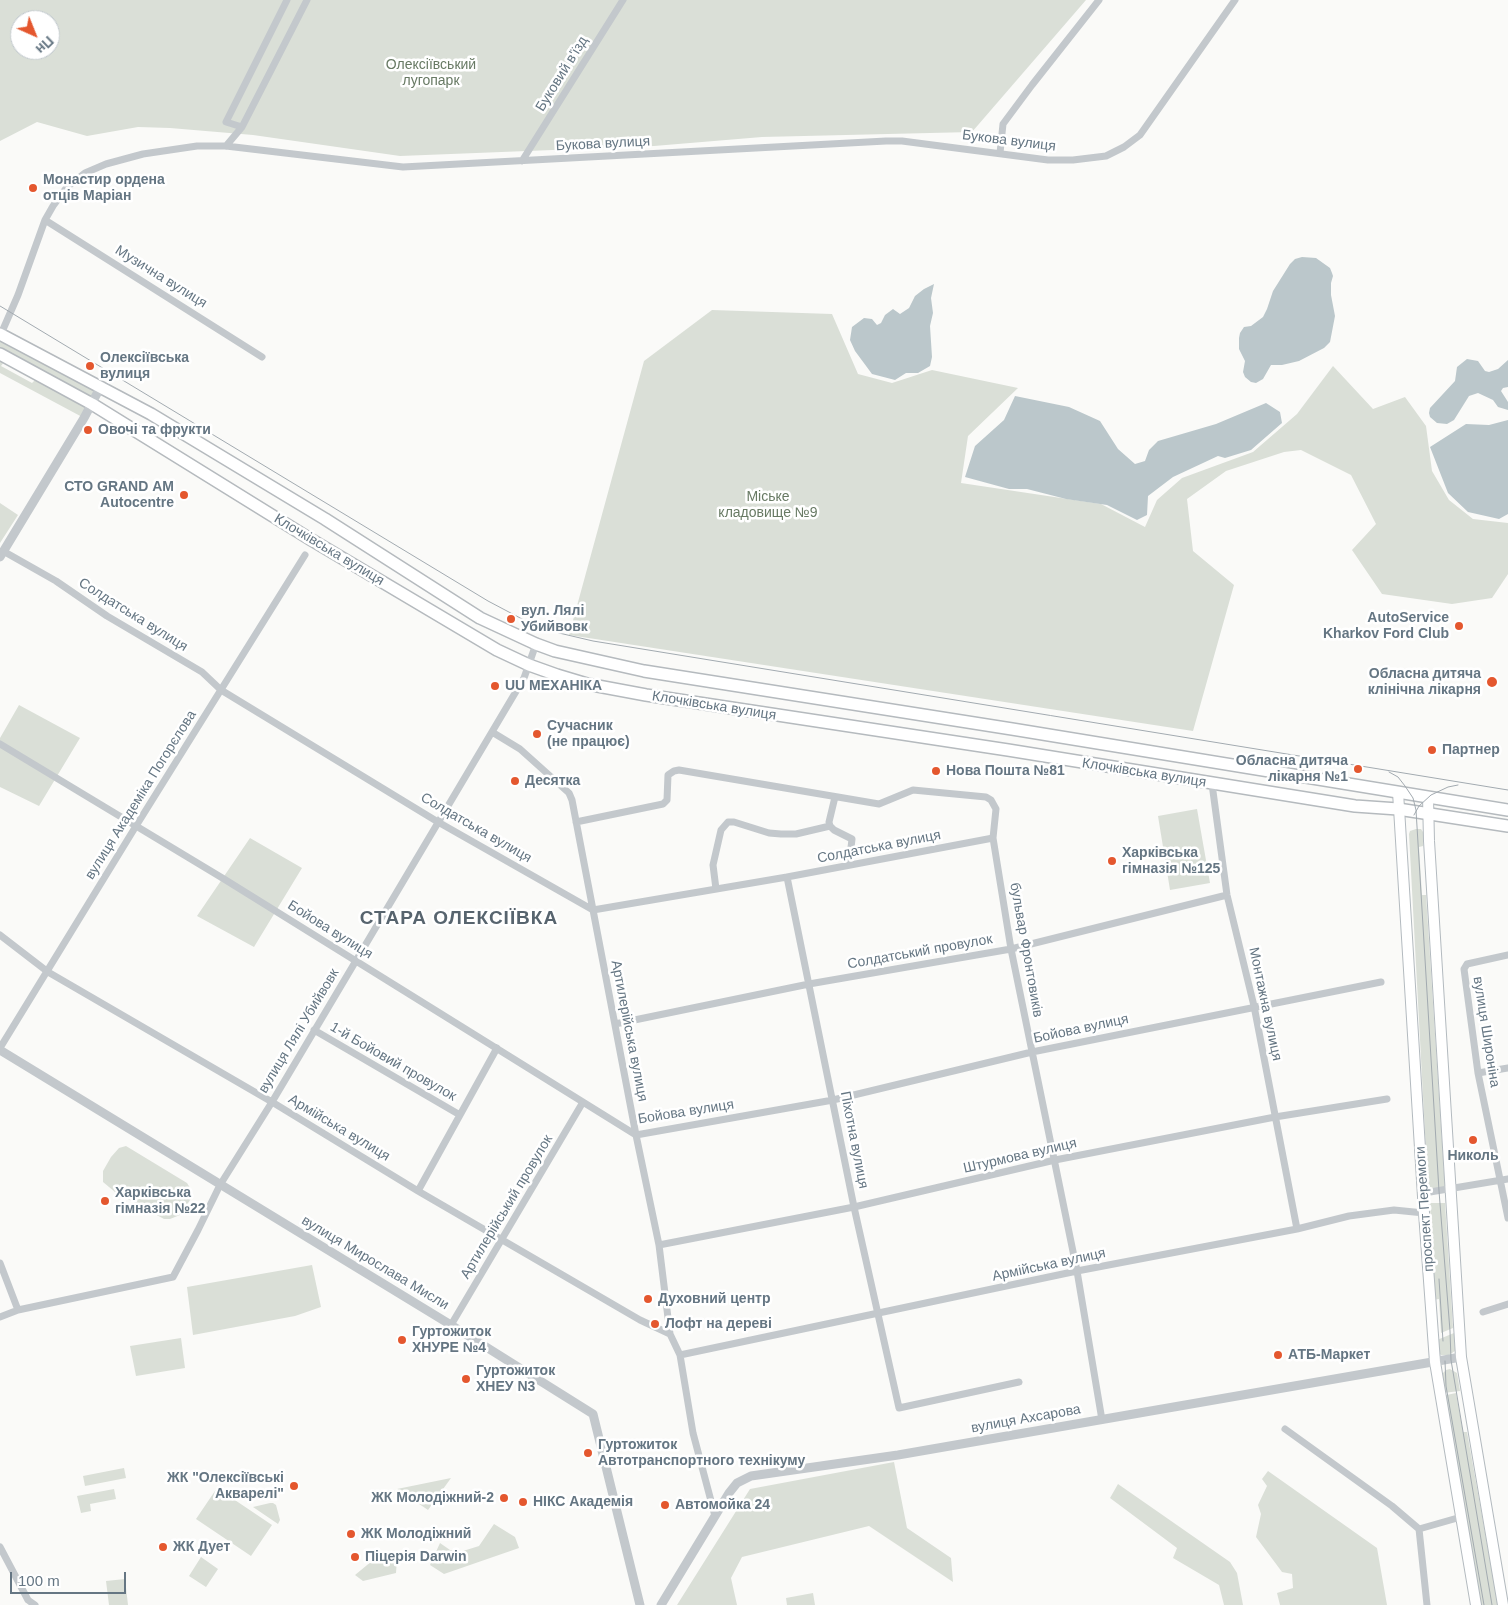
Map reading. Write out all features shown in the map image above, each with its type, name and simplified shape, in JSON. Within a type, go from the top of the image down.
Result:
[{"type":"main road","name":"Клочківська вулиця","points":[[0,334],[151,414],[308,509],[480,618],[536,644],[570,656],[644,672],[1012,729],[1508,810]]},
{"type":"main road","name":"Клочківська вулиця","points":[[0,354],[92,404],[497,650],[529,665],[587,684],[646,695],[1008,750],[1212,784],[1355,806],[1398,809],[1508,826]]},
{"type":"main road","name":"проспект Перемоги","points":[[1398,792],[1435,1362],[1476,1605]]},
{"type":"main road","name":"проспект Перемоги","points":[[1428,797],[1427,813],[1461,1357],[1503,1605]]},
{"type":"street","points":[[242,127],[226,122],[287,0]]},
{"type":"street","points":[[226,146],[242,127],[307,0]]},
{"type":"street","name":"Буковий в'їзд","points":[[522,161],[624,0]]},
{"type":"street","points":[[1000,153],[1003,124],[1099,0]]},
{"type":"street","name":"Букова вулиця","points":[[0,334],[21,287],[45,220],[67,187],[85,173],[106,164],[143,154],[197,146],[226,146],[403,167],[886,141],[902,141],[1048,160],[1073,160],[1106,156],[1124,147],[1140,135],[1235,0]]},
{"type":"street","name":"Музична вулиця","points":[[45,220],[262,357]]},
{"type":"street","points":[[2,554],[101,386]]},
{"type":"street","name":"Солдатська вулиця","points":[[2,554],[56,581],[107,616],[202,672],[222,690],[438,822],[593,910],[787,877],[993,838]]},
{"type":"street","name":"вулиця Академіка Погорєлова","points":[[0,1049],[305,555]]},
{"type":"street","name":"вулиця Лялі Убийвовк","points":[[0,1317],[18,1310],[173,1278],[220,1185],[272,1102],[524,678],[536,644]]},
{"type":"street","name":"Артилерійська вулиця","points":[[492,732],[520,749],[569,793],[659,1245],[670,1334],[680,1354],[693,1433],[715,1516]]},
{"type":"street","name":"Бойова вулиця","points":[[0,744],[356,960],[636,1135],[833,1100],[1032,1052],[1381,982]]},
{"type":"street","name":"бульвар Фронтовиків","points":[[576,822],[663,804],[667,800],[668,775],[679,770],[879,804],[913,790],[986,797],[991,800],[996,809],[993,838],[1012,949],[1077,1271],[1102,1420]]},
{"type":"street","name":"Монтажна вулиця","points":[[1212,784],[1227,895],[1254,1006],[1297,1229]]},
{"type":"street","points":[[835,796],[830,826],[852,839],[849,865]]},
{"type":"street","points":[[716,889],[713,865],[721,830],[728,822],[734,822],[769,833],[781,834],[796,834],[830,826]]},
{"type":"street","name":"Піхотна вулиця","points":[[787,877],[854,1207],[899,1408],[1019,1382]]},
{"type":"street","name":"Солдатський провулок","points":[[615,1024],[809,984],[1012,949],[1227,895]]},
{"type":"street","name":"Армійська вулиця","points":[[0,935],[48,972],[272,1102],[502,1240],[640,1320],[670,1334]]},
{"type":"street","name":"вулиця Широніна","points":[[1508,955],[1467,964],[1464,967],[1478,1073],[1504,1180],[1508,1218]]},
{"type":"street","name":"1-й Бойовий провулок","points":[[314,1030],[460,1115]]},
{"type":"street","points":[[418,1191],[497,1048]]},
{"type":"street","name":"вулиця Мирослава Мисли","points":[[0,1049],[452,1325],[593,1414],[640,1605]]},
{"type":"street","points":[[1478,1073],[1508,1068]]},
{"type":"street","name":"Штурмова вулиця","points":[[659,1245],[854,1207],[1055,1160],[1275,1117],[1387,1099]]},
{"type":"street","name":"Артилерійський провулок","points":[[452,1325],[583,1102]]},
{"type":"street","points":[[1424,1193],[1504,1180]]},
{"type":"street","name":"Армійська вулиця","points":[[680,1354],[1077,1271],[1297,1229],[1372,1212],[1404,1210],[1424,1213]]},
{"type":"street","points":[[0,1263],[18,1310]]},
{"type":"street","points":[[1483,1312],[1508,1304]]},
{"type":"street","name":"вулиця Ахсарова","points":[[661,1605],[737,1483],[751,1476],[898,1455],[1461,1357]]},
{"type":"street","points":[[1285,1429],[1392,1506],[1418,1529],[1427,1605]]},
{"type":"street","points":[[1418,1529],[1461,1517]]},
{"type":"street","points":[[0,1547],[28,1600],[35,1605]]},
{"type":"green space","name":"Олексіївський лугопарк","points":[[0,0],[1086,0],[972,132],[762,137],[654,146],[400,156],[253,135],[170,128],[138,127],[87,136],[37,122],[0,141]]},
{"type":"green space","name":"Міське кладовище №9","points":[[712,310],[832,314],[858,374],[892,383],[932,370],[1018,388],[968,436],[961,483],[1101,504],[1145,527],[1157,500],[1182,478],[1253,452],[1297,414],[1333,366],[1373,409],[1405,397],[1426,426],[1432,471],[1449,500],[1473,519],[1508,523],[1508,574],[1492,598],[1452,604],[1382,594],[1352,550],[1376,524],[1351,475],[1301,450],[1284,452],[1226,471],[1187,499],[1193,551],[1234,585],[1193,731],[569,635],[644,361]]},
{"type":"green space","points":[[0,333],[101,386],[84,418],[0,373]],"holes":[[[7,358],[39,376],[32,383],[1,366]]]},
{"type":"green space","points":[[0,503],[18,515],[0,543]]},
{"type":"green space","points":[[19,705],[80,738],[39,806],[0,787],[0,738]]},
{"type":"green space","points":[[1197,809],[1210,883],[1170,890],[1158,816]]},
{"type":"green space","points":[[1421,829],[1423,832],[1423,846],[1419,847],[1422,895],[1426,895],[1445,1188],[1428,1189],[1409,834],[1410,831]]},
{"type":"green space","points":[[250,838],[302,868],[254,947],[197,916]]},
{"type":"green space","points":[[126,1146],[187,1183],[192,1191],[192,1197],[180,1215],[164,1219],[115,1192],[103,1182],[103,1171],[111,1157],[119,1148]]},
{"type":"green space","points":[[1430,1203],[1445,1203],[1453,1328],[1441,1333],[1439,1299],[1433,1300]]},
{"type":"green space","points":[[312,1265],[321,1307],[295,1316],[193,1335],[187,1287]]},
{"type":"green space","points":[[1454,1333],[1455,1351],[1449,1355],[1441,1355],[1437,1340]]},
{"type":"green space","points":[[181,1338],[185,1368],[136,1376],[130,1346]]},
{"type":"green space","points":[[1450,1369],[1457,1373],[1460,1391],[1443,1393],[1441,1375]]},
{"type":"green space","points":[[1456,1393],[1463,1432],[1467,1432],[1498,1605],[1479,1605],[1442,1396]]},
{"type":"green space","points":[[894,1462],[907,1528],[951,1558],[953,1582],[869,1526],[742,1557],[731,1578],[737,1605],[677,1605],[750,1489]]},
{"type":"green space","points":[[124,1468],[126,1478],[85,1486],[83,1476]]},
{"type":"green space","points":[[1268,1471],[1377,1548],[1387,1605],[1280,1605],[1277,1593],[1293,1588],[1292,1574],[1282,1572],[1256,1537],[1261,1514],[1258,1505],[1267,1486],[1262,1479]]},
{"type":"green space","points":[[451,1478],[428,1510],[397,1489]]},
{"type":"green space","points":[[1118,1484],[1230,1562],[1237,1573],[1243,1605],[1224,1605],[1219,1585],[1173,1558],[1177,1548],[1110,1498]]},
{"type":"green space","points":[[217,1488],[272,1525],[251,1556],[196,1519]]},
{"type":"green space","points":[[114,1489],[116,1499],[90,1504],[91,1511],[81,1513],[77,1496]]},
{"type":"green space","points":[[270,1503],[276,1505],[280,1520],[278,1524],[253,1507]]},
{"type":"green space","points":[[494,1524],[515,1537],[519,1548],[444,1574],[430,1565],[440,1543],[450,1550],[463,1551],[479,1546]]},
{"type":"green space","points":[[384,1551],[397,1559],[396,1573],[363,1581],[355,1575]]},
{"type":"green space","points":[[201,1557],[218,1569],[206,1587],[189,1576]]},
{"type":"green space","points":[[125,1579],[128,1605],[109,1605],[106,1581]]},
{"type":"green space","points":[[813,1593],[815,1605],[787,1605],[786,1598]]},
{"type":"shaded area","points":[[1302,257],[1316,258],[1330,268],[1333,276],[1331,295],[1335,316],[1330,342],[1324,348],[1299,361],[1282,365],[1271,365],[1263,379],[1256,383],[1251,382],[1245,377],[1243,372],[1245,361],[1239,349],[1240,333],[1244,327],[1251,326],[1263,317],[1273,291],[1290,264],[1295,259]]},
{"type":"shaded area","points":[[934,284],[931,298],[933,313],[930,326],[932,357],[930,366],[918,373],[906,373],[895,380],[872,374],[855,351],[850,340],[852,327],[864,318],[872,319],[877,325],[893,309],[900,314],[909,308],[915,296]]},
{"type":"shaded area","points":[[1467,359],[1478,361],[1485,371],[1489,372],[1498,369],[1508,360],[1508,387],[1503,388],[1501,391],[1508,402],[1508,410],[1498,407],[1493,400],[1478,393],[1469,396],[1454,420],[1447,424],[1437,423],[1430,417],[1430,408],[1455,381],[1457,367]]},
{"type":"shaded area","points":[[1015,396],[1069,407],[1100,421],[1118,449],[1135,464],[1145,461],[1149,450],[1158,441],[1216,424],[1266,403],[1280,412],[1282,423],[1251,450],[1225,458],[1218,456],[1173,477],[1148,496],[1147,515],[1137,520],[1107,505],[1066,499],[1027,489],[1009,489],[965,477],[975,446],[1004,420]]},
{"type":"shaded area","points":[[1508,420],[1508,514],[1499,519],[1468,512],[1448,493],[1430,447],[1466,424],[1489,425]]},
{"type":"tram line","points":[[0,306],[488,601],[524,620],[559,633],[593,641],[1508,790]]},
{"type":"tram line","points":[[1389,772],[1398,777],[1405,786],[1413,798],[1416,810],[1451,1360],[1492,1605]]},
{"type":"tram line","points":[[1414,815],[1419,806],[1431,795],[1448,787],[1458,785]]},
{"type":"tram line","points":[[1439,1279],[1443,1341]]},
{"type":"tram line","points":[[1445,1361],[1446,1386],[1484,1605]]},
{"type":"place","name":"Монастир ордена отців Маріан","points":[[33,188]]},
{"type":"place","name":"Олексіївська вулиця","points":[[90,366]]},
{"type":"place","name":"Овочі та фрукти","points":[[88,430]]},
{"type":"place","name":"СТО GRAND AM Autocentre","points":[[184,495]]},
{"type":"place","name":"вул. Лялі Убийвовк","points":[[511,619]]},
{"type":"place","name":"AutoService Kharkov Ford Club","points":[[1459,626]]},
{"type":"place","name":"Обласна дитяча клінічна лікарня","points":[[1492,682]]},
{"type":"place","name":"UU МЕХАНІКА","points":[[495,686]]},
{"type":"place","name":"Сучасник (не працює)","points":[[537,734]]},
{"type":"place","name":"Партнер","points":[[1432,750]]},
{"type":"place","name":"Обласна дитяча лікарня №1","points":[[1358,769]]},
{"type":"place","name":"Нова Пошта №81","points":[[936,771]]},
{"type":"place","name":"Десятка","points":[[515,781]]},
{"type":"place","name":"Харківська гімназія №125","points":[[1112,861]]},
{"type":"place","name":"Николь","points":[[1473,1140]]},
{"type":"place","name":"Харківська гімназія №22","points":[[105,1201]]},
{"type":"place","name":"Духовний центр","points":[[648,1299]]},
{"type":"place","name":"Лофт на дереві","points":[[655,1324]]},
{"type":"place","name":"Гуртожиток ХНУРЕ №4","points":[[402,1340]]},
{"type":"place","name":"АТБ-Маркет","points":[[1278,1355]]},
{"type":"place","name":"Гуртожиток ХНЕУ N3","points":[[466,1379]]},
{"type":"place","name":"Гуртожиток Автотранспортного технікуму","points":[[588,1453]]},
{"type":"place","name":"ЖК \"Олексіївські Акварелі\"","points":[[294,1486]]},
{"type":"place","name":"ЖК Молодіжний-2","points":[[504,1498]]},
{"type":"place","name":"НІКС Академія","points":[[523,1502]]},
{"type":"place","name":"Автомойка 24","points":[[665,1505]]},
{"type":"place","name":"ЖК Молодіжний","points":[[351,1534]]},
{"type":"place","name":"ЖК Дует","points":[[163,1547]]},
{"type":"place","name":"Піцерія Darwin","points":[[355,1557]]},
{"type":"district","name":"СТАРА ОЛЕКСІЇВКА","points":[[459,919]]}]
